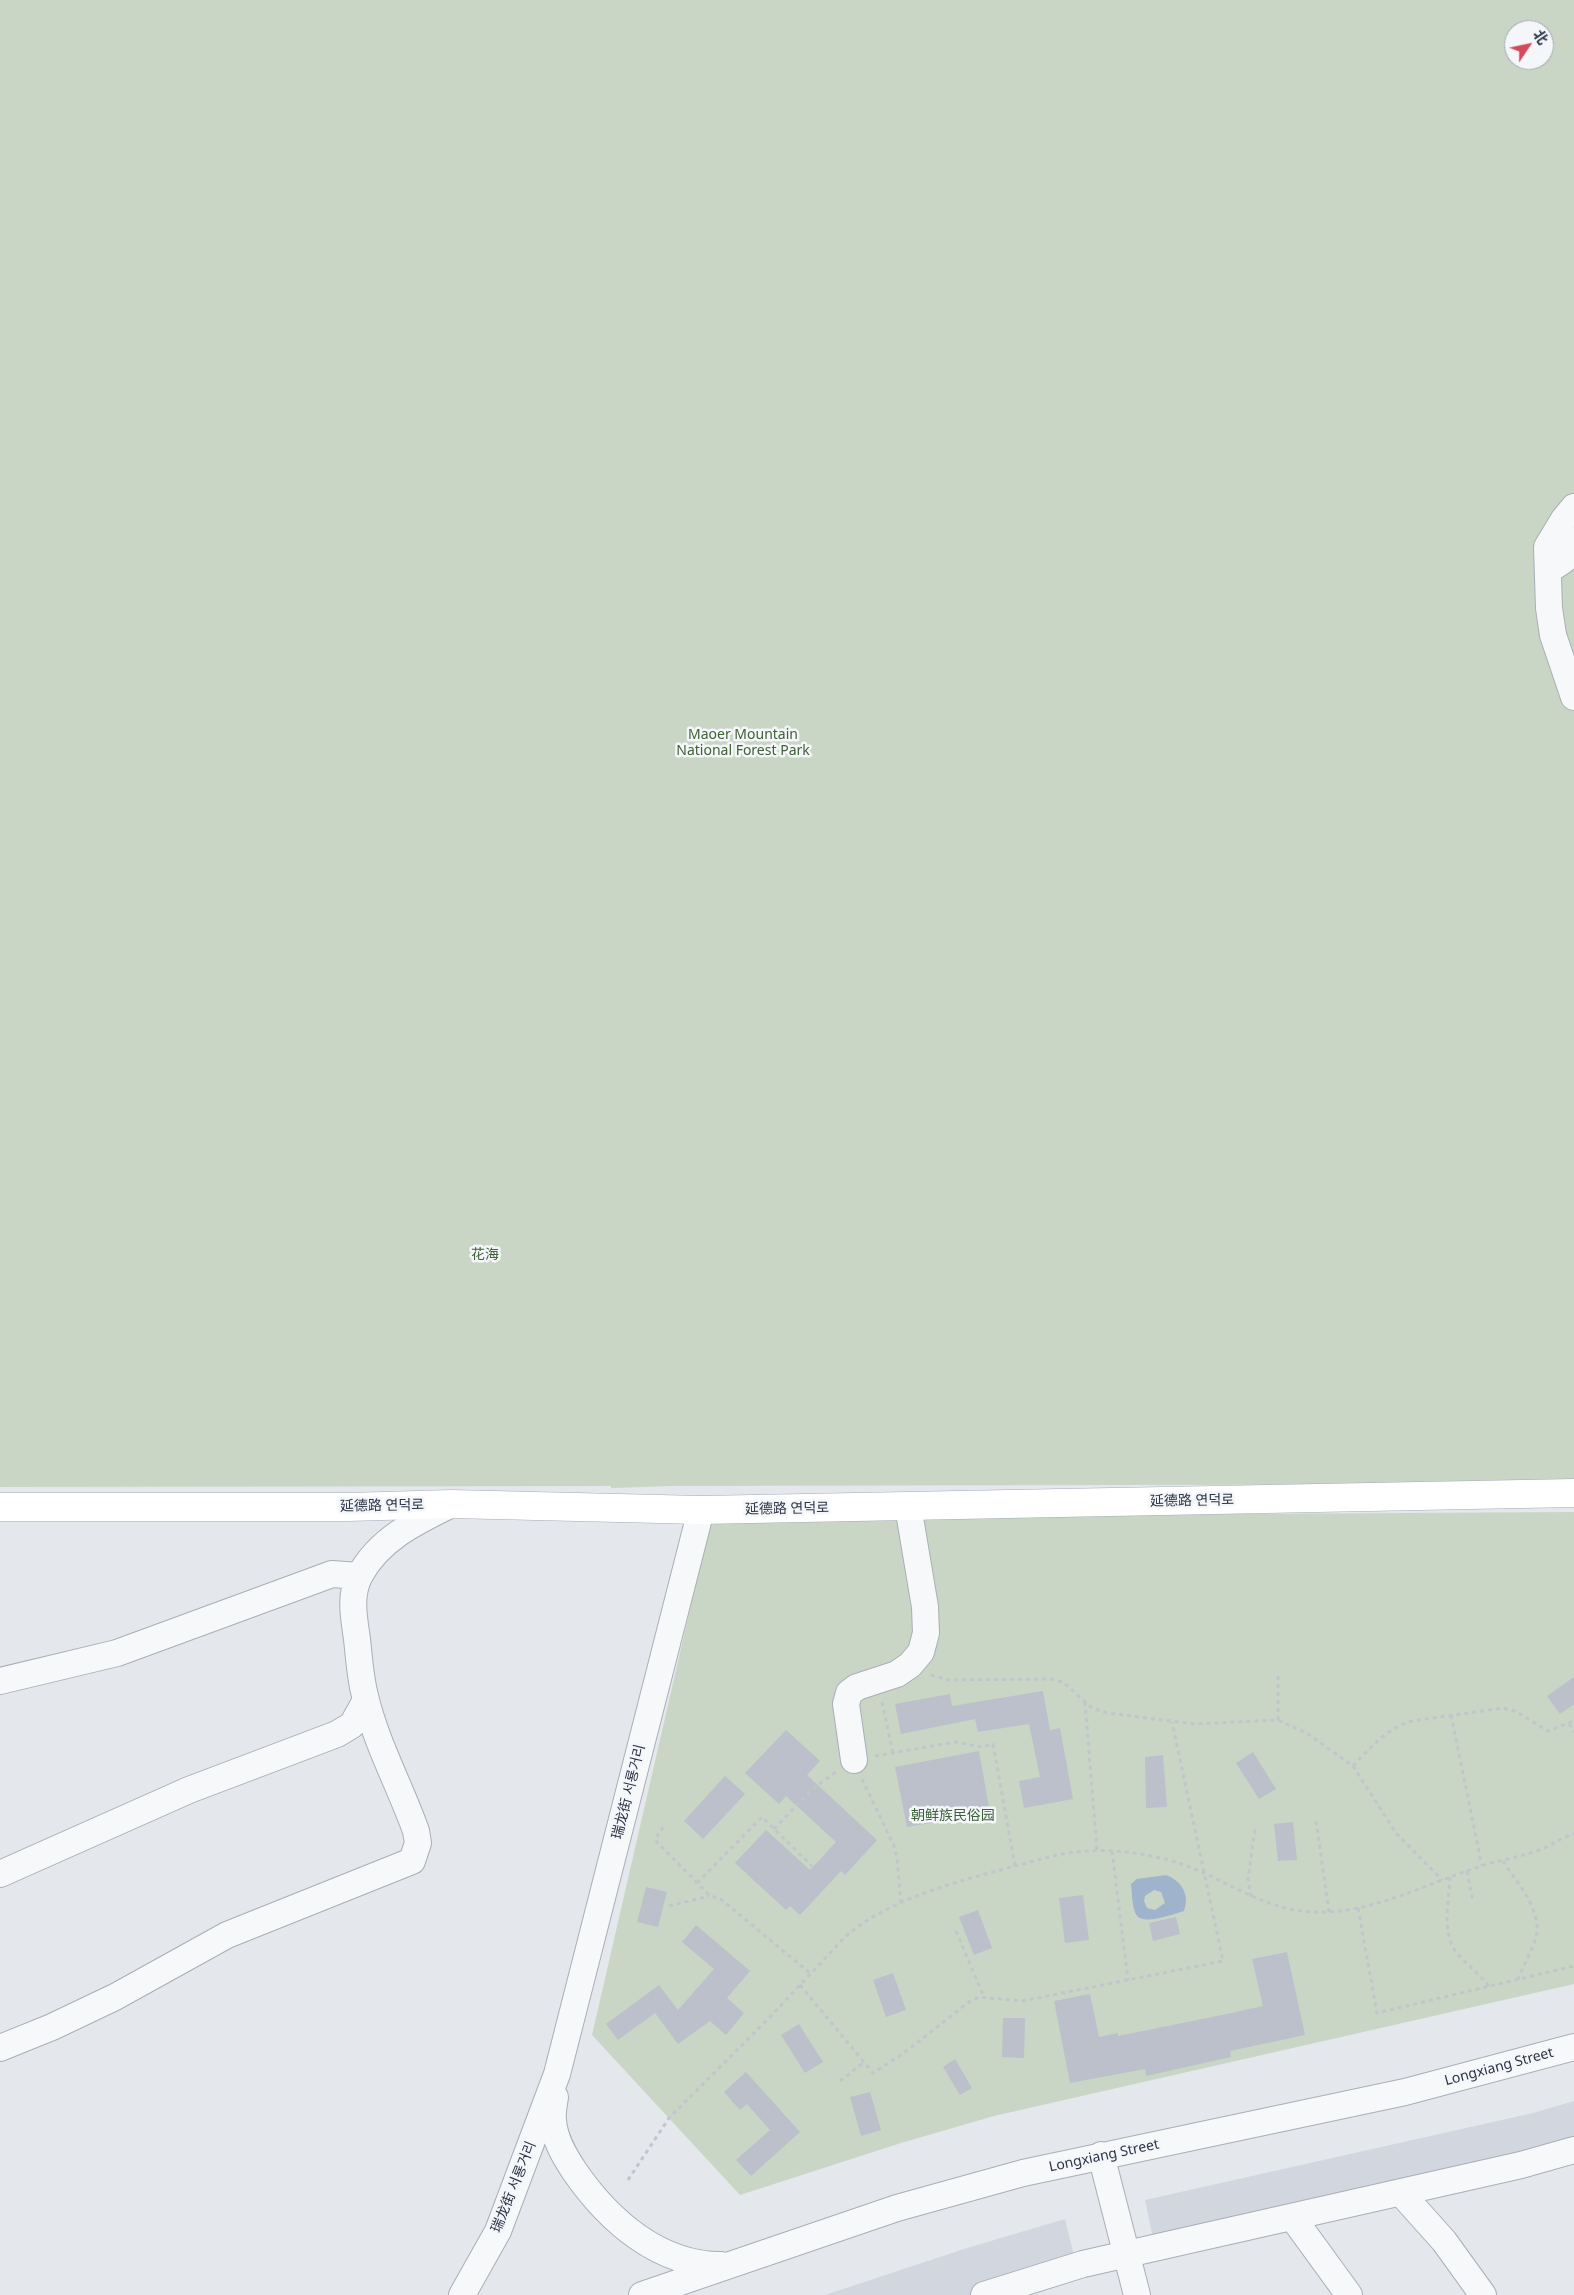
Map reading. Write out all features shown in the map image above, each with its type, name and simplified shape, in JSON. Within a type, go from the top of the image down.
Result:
[{"type":"main road","name":"延德路 연덕로","points":[[0,1507],[348,1507],[452,1504],[701,1510],[1574,1493]]},
{"type":"street","points":[[1574,507],[1564,518],[1547,547],[1549,608],[1553,635],[1574,697]]},
{"type":"street","points":[[1549,570],[1564,560],[1574,541]]},
{"type":"street","points":[[0,2048],[52,2027],[115,1997],[227,1935],[412,1861],[418,1843],[416,1831],[375,1731],[366,1700],[353,1614],[353,1598],[359,1576],[388,1542],[406,1528],[452,1504]]},
{"type":"street","points":[[854,1760],[846,1704],[849,1693],[857,1687],[897,1674],[910,1664],[921,1652],[926,1632],[925,1607],[908,1506]]},
{"type":"street","name":"瑞龙街 서룡거리","points":[[465,2293],[498,2231],[557,2074],[701,1510]]},
{"type":"street","points":[[0,1681],[117,1653],[332,1574],[359,1576]]},
{"type":"street","points":[[0,1874],[190,1790],[337,1734],[352,1725],[366,1700]]},
{"type":"street","name":"Longxiang Street","points":[[642,2295],[897,2208],[1014,2176],[1101,2155],[1405,2092],[1574,2047]]},
{"type":"street","name":"瑞龙街 서룡거리","points":[[557,2074],[552,2119],[556,2136],[568,2161],[604,2209],[636,2237],[676,2258],[692,2263],[729,2266]]},
{"type":"street","points":[[984,2295],[1084,2264],[1293,2218],[1573,2152]]},
{"type":"street","points":[[1101,2155],[1137,2295]]},
{"type":"street","points":[[1401,2193],[1444,2241],[1483,2295]]},
{"type":"street","points":[[1293,2218],[1349,2295]]},
{"type":"path","points":[[910,1664],[933,1676],[949,1680],[1051,1679],[1063,1682],[1092,1708],[1106,1713],[1172,1722],[1278,1720],[1308,1734],[1353,1766],[1396,1833],[1442,1880]]},
{"type":"path","points":[[1278,1676],[1278,1720]]},
{"type":"path","points":[[877,1682],[893,1753]]},
{"type":"path","points":[[1085,1701],[1097,1851]]},
{"type":"path","points":[[1353,1766],[1381,1736],[1398,1726],[1503,1708],[1515,1711],[1548,1731],[1574,1721]]},
{"type":"path","points":[[1451,1716],[1482,1866]]},
{"type":"path","points":[[800,1985],[863,2064],[873,2073],[904,2053],[969,2002],[979,1997],[1022,2001],[1223,1961],[1172,1722]]},
{"type":"path","points":[[1569,1724],[1574,1732]]},
{"type":"path","points":[[774,1829],[810,1791],[854,1760],[955,1742],[982,1747],[993,1744],[1014,1866]]},
{"type":"path","points":[[854,1760],[894,1846],[897,1858],[901,1903]]},
{"type":"path","points":[[697,1883],[762,1817],[812,1866]]},
{"type":"path","points":[[1316,1821],[1328,1912]]},
{"type":"path","points":[[663,1827],[655,1840],[709,1896],[722,1900],[811,1974]]},
{"type":"path","points":[[1251,1897],[1248,1879],[1255,1829]]},
{"type":"path","points":[[628,2180],[669,2118],[858,1925],[901,1903],[964,1880],[1014,1866],[1085,1851],[1126,1851],[1178,1863],[1205,1873],[1251,1897],[1282,1907],[1312,1912],[1328,1912],[1358,1908],[1482,1866],[1541,1850],[1574,1834]]},
{"type":"path","points":[[1112,1851],[1128,1980]]},
{"type":"path","points":[[1503,1860],[1530,1903],[1535,1916],[1536,1935],[1518,1980]]},
{"type":"path","points":[[1467,1872],[1473,1902]]},
{"type":"path","points":[[1450,1877],[1448,1930],[1450,1942],[1456,1952],[1489,1986]]},
{"type":"path","points":[[670,1906],[709,1896]]},
{"type":"path","points":[[1358,1908],[1377,2013],[1574,1966]]},
{"type":"path","points":[[956,1930],[984,1997]]},
{"type":"path","points":[[840,2081],[863,2064]]},
{"type":"shaded area","points":[[1574,2101],[1574,2145],[1155,2248],[1145,2200],[1533,2113]]},
{"type":"shaded area","points":[[1065,2219],[1077,2268],[980,2295],[825,2295],[964,2249]]},
{"type":"green space","name":"Maoer Mountain National Forest Park","points":[[0,0],[1574,0],[1574,1484],[672,1486],[611,1488],[611,1486],[0,1487]]},
{"type":"green space","name":"朝鲜族民俗园","points":[[1574,1512],[1574,1984],[994,2116],[901,2143],[740,2195],[592,2035],[709,1527],[724,1517]]},
{"type":"water","points":[[1166,1875],[1172,1878],[1180,1885],[1185,1894],[1186,1905],[1184,1911],[1153,1919],[1137,1916],[1133,1905],[1131,1884],[1137,1879]],"holes":[[[1154,1890],[1161,1892],[1165,1903],[1155,1910],[1147,1908],[1144,1901],[1145,1896]]]},
{"type":"building","points":[[1574,1677],[1574,1704],[1560,1714],[1547,1696]]},
{"type":"building","points":[[1043,1691],[1050,1730],[1060,1728],[1073,1799],[1024,1808],[1019,1781],[1040,1777],[1029,1724],[978,1732],[975,1719],[901,1734],[895,1704],[950,1694],[952,1706]]},
{"type":"building","points":[[786,1730],[820,1761],[807,1775],[877,1840],[845,1875],[841,1871],[800,1915],[790,1906],[786,1910],[735,1863],[766,1830],[810,1870],[836,1842],[786,1796],[779,1804],[745,1773]]},
{"type":"building","points":[[979,1751],[990,1813],[907,1827],[895,1767]]},
{"type":"building","points":[[1253,1752],[1276,1789],[1259,1799],[1236,1763]]},
{"type":"building","points":[[1163,1755],[1167,1807],[1146,1808],[1145,1757]]},
{"type":"building","points":[[725,1776],[745,1794],[703,1839],[684,1821]]},
{"type":"building","points":[[1293,1822],[1297,1860],[1278,1861],[1274,1824]]},
{"type":"building","points":[[646,1887],[667,1892],[658,1927],[637,1922]]},
{"type":"building","points":[[1083,1895],[1089,1940],[1065,1943],[1059,1898]]},
{"type":"building","points":[[978,1910],[992,1948],[974,1955],[959,1917]]},
{"type":"building","points":[[1176,1917],[1180,1934],[1153,1941],[1149,1923]]},
{"type":"building","points":[[696,1925],[750,1971],[727,1998],[744,2013],[726,2035],[710,2021],[678,2044],[655,2013],[618,2040],[606,2024],[659,1985],[678,2010],[714,1969],[682,1942]]},
{"type":"building","points":[[1287,1952],[1305,2035],[1230,2051],[1231,2057],[1146,2076],[1145,2069],[1070,2083],[1054,2001],[1090,1994],[1099,2037],[1118,2033],[1118,2036],[1222,2015],[1263,2006],[1252,1959]]},
{"type":"building","points":[[893,1973],[906,2010],[886,2017],[873,1980]]},
{"type":"building","points":[[1003,2018],[1025,2018],[1024,2058],[1002,2057]]},
{"type":"building","points":[[799,2024],[823,2062],[805,2073],[781,2035]]},
{"type":"building","points":[[955,2059],[972,2088],[960,2095],[943,2067]]},
{"type":"building","points":[[746,2072],[800,2132],[751,2176],[736,2160],[770,2130],[747,2104],[740,2110],[724,2092]]},
{"type":"building","points":[[870,2092],[881,2130],[861,2136],[850,2097]]},
{"type":"park label","name":"花海","points":[[485,1255]]}]
